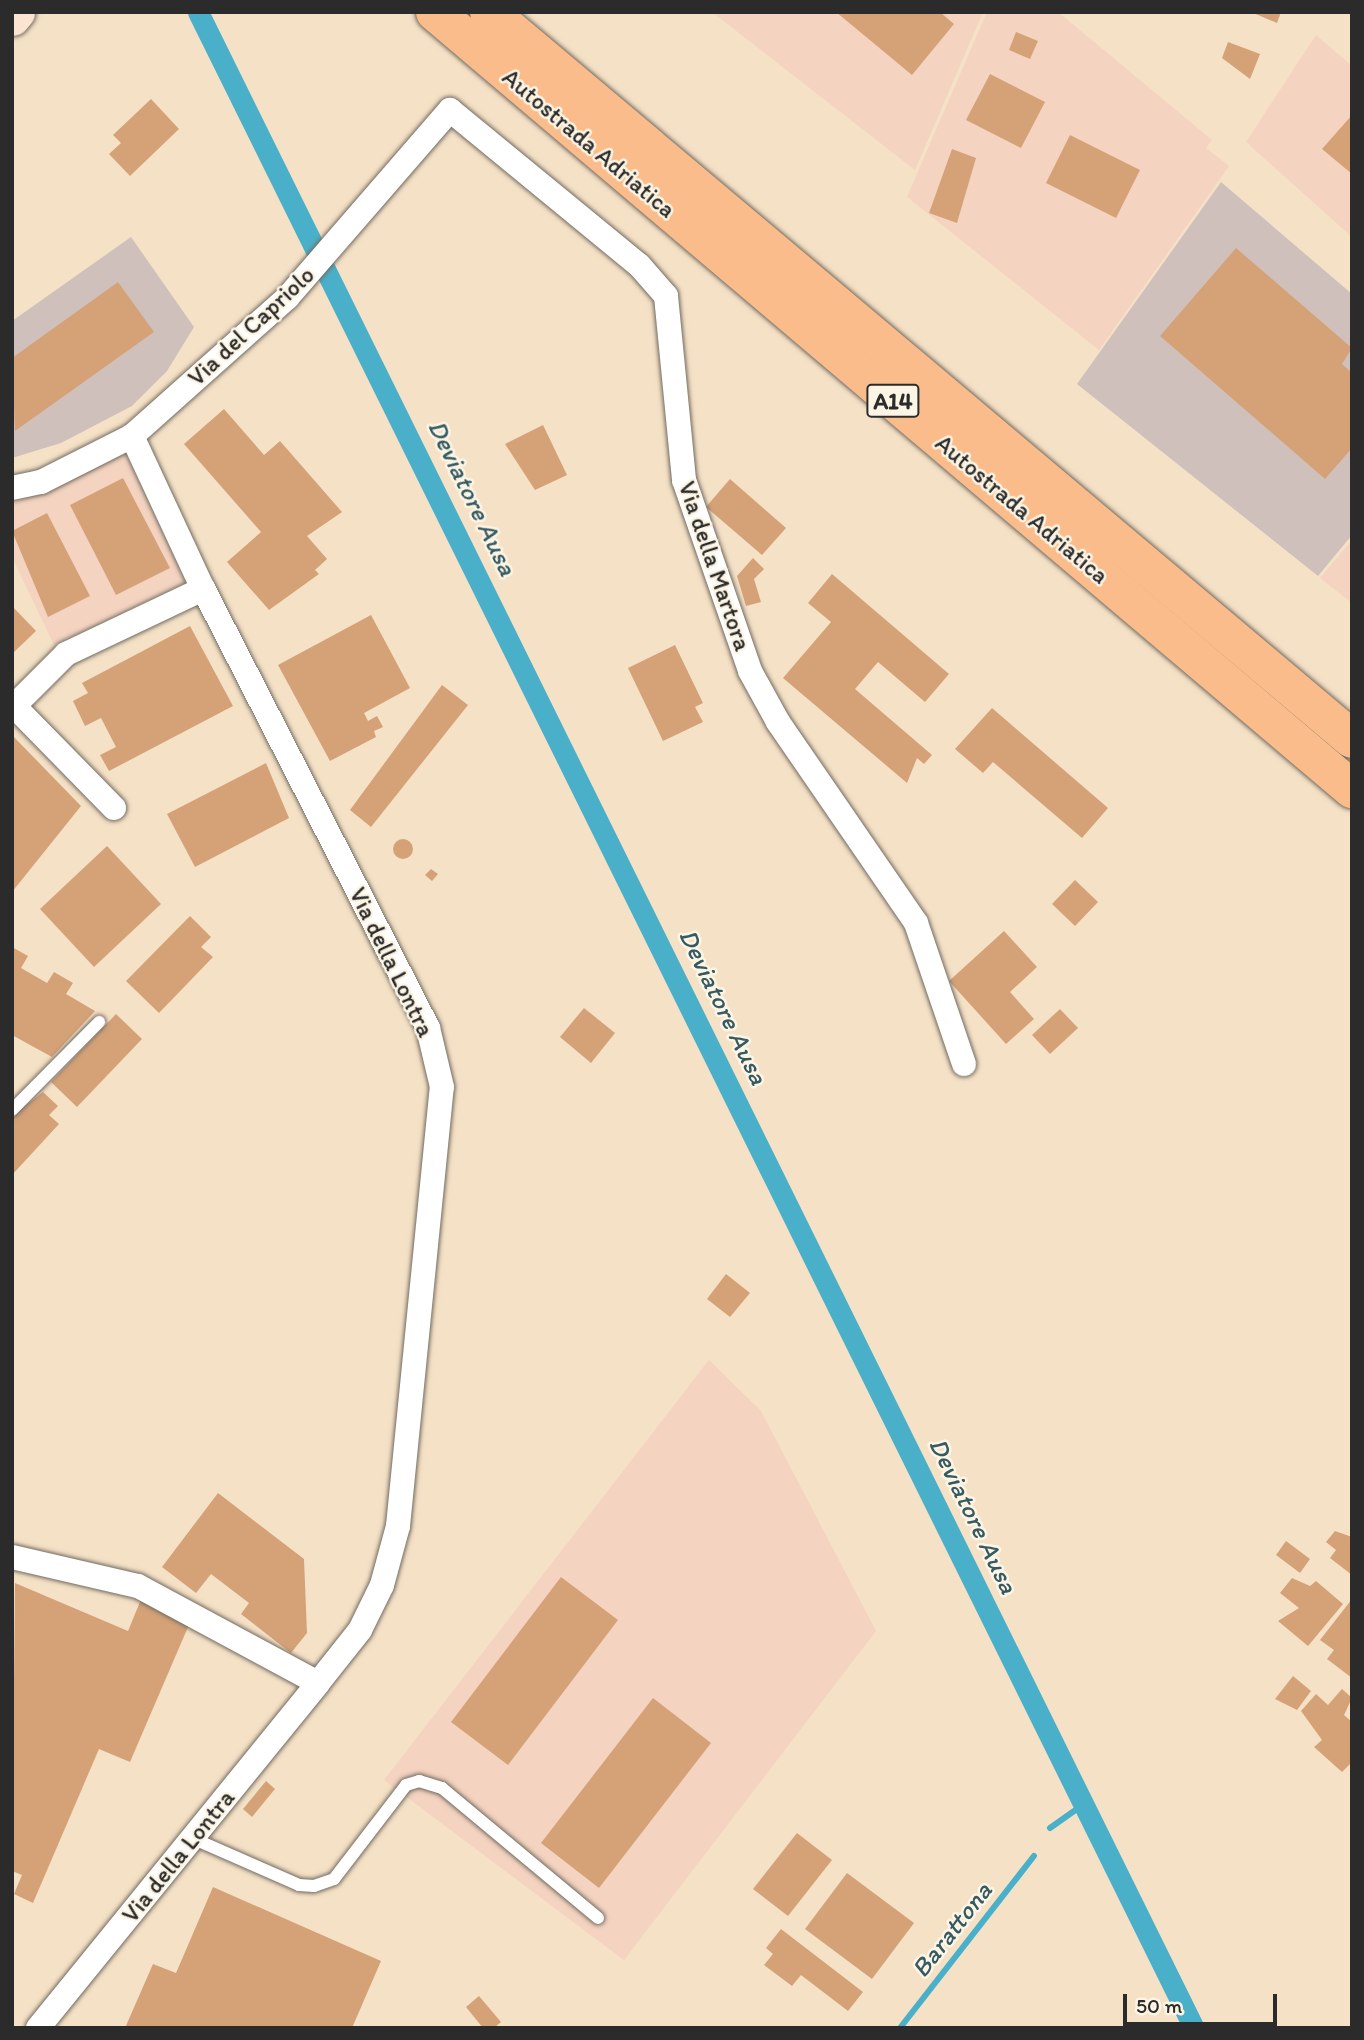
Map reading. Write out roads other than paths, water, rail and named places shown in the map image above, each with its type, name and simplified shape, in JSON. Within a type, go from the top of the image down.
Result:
[{"type":"highway","name":"Autostrada Adriatica","points":[[435,12],[1352,789]]},
{"type":"highway","name":"Autostrada Adriatica","points":[[489,12],[1352,739]]},
{"type":"street","points":[[12,18],[17,12]]},
{"type":"street","name":"Via del Capriolo","points":[[12,488],[41,482],[132,436],[295,288],[373,204],[450,110]]},
{"type":"street","name":"Via della Martora","points":[[450,110],[639,265],[666,296],[684,480],[750,671],[778,722],[916,923],[964,1064]]},
{"type":"street","name":"Via della Lontra","points":[[38,2028],[360,1630],[382,1585],[398,1526],[442,1087],[428,1028],[203,589],[132,436]]},
{"type":"street","points":[[114,808],[14,706],[66,654],[203,589]]},
{"type":"street","points":[[12,1557],[149,1591],[318,1684]]},
{"type":"lane","points":[[12,1110],[99,1022]]},
{"type":"lane","points":[[192,1838],[299,1885],[314,1886],[334,1879],[406,1786],[419,1781],[442,1788],[598,1917]]},
{"type":"waterway","name":"Deviatore Ausa","points":[[198,12],[1194,2028]]},
{"type":"waterway","name":"Barattona","points":[[1050,1828],[1084,1804]]},
{"type":"waterway","name":"Barattona","points":[[900,2028],[1034,1856]]}]
